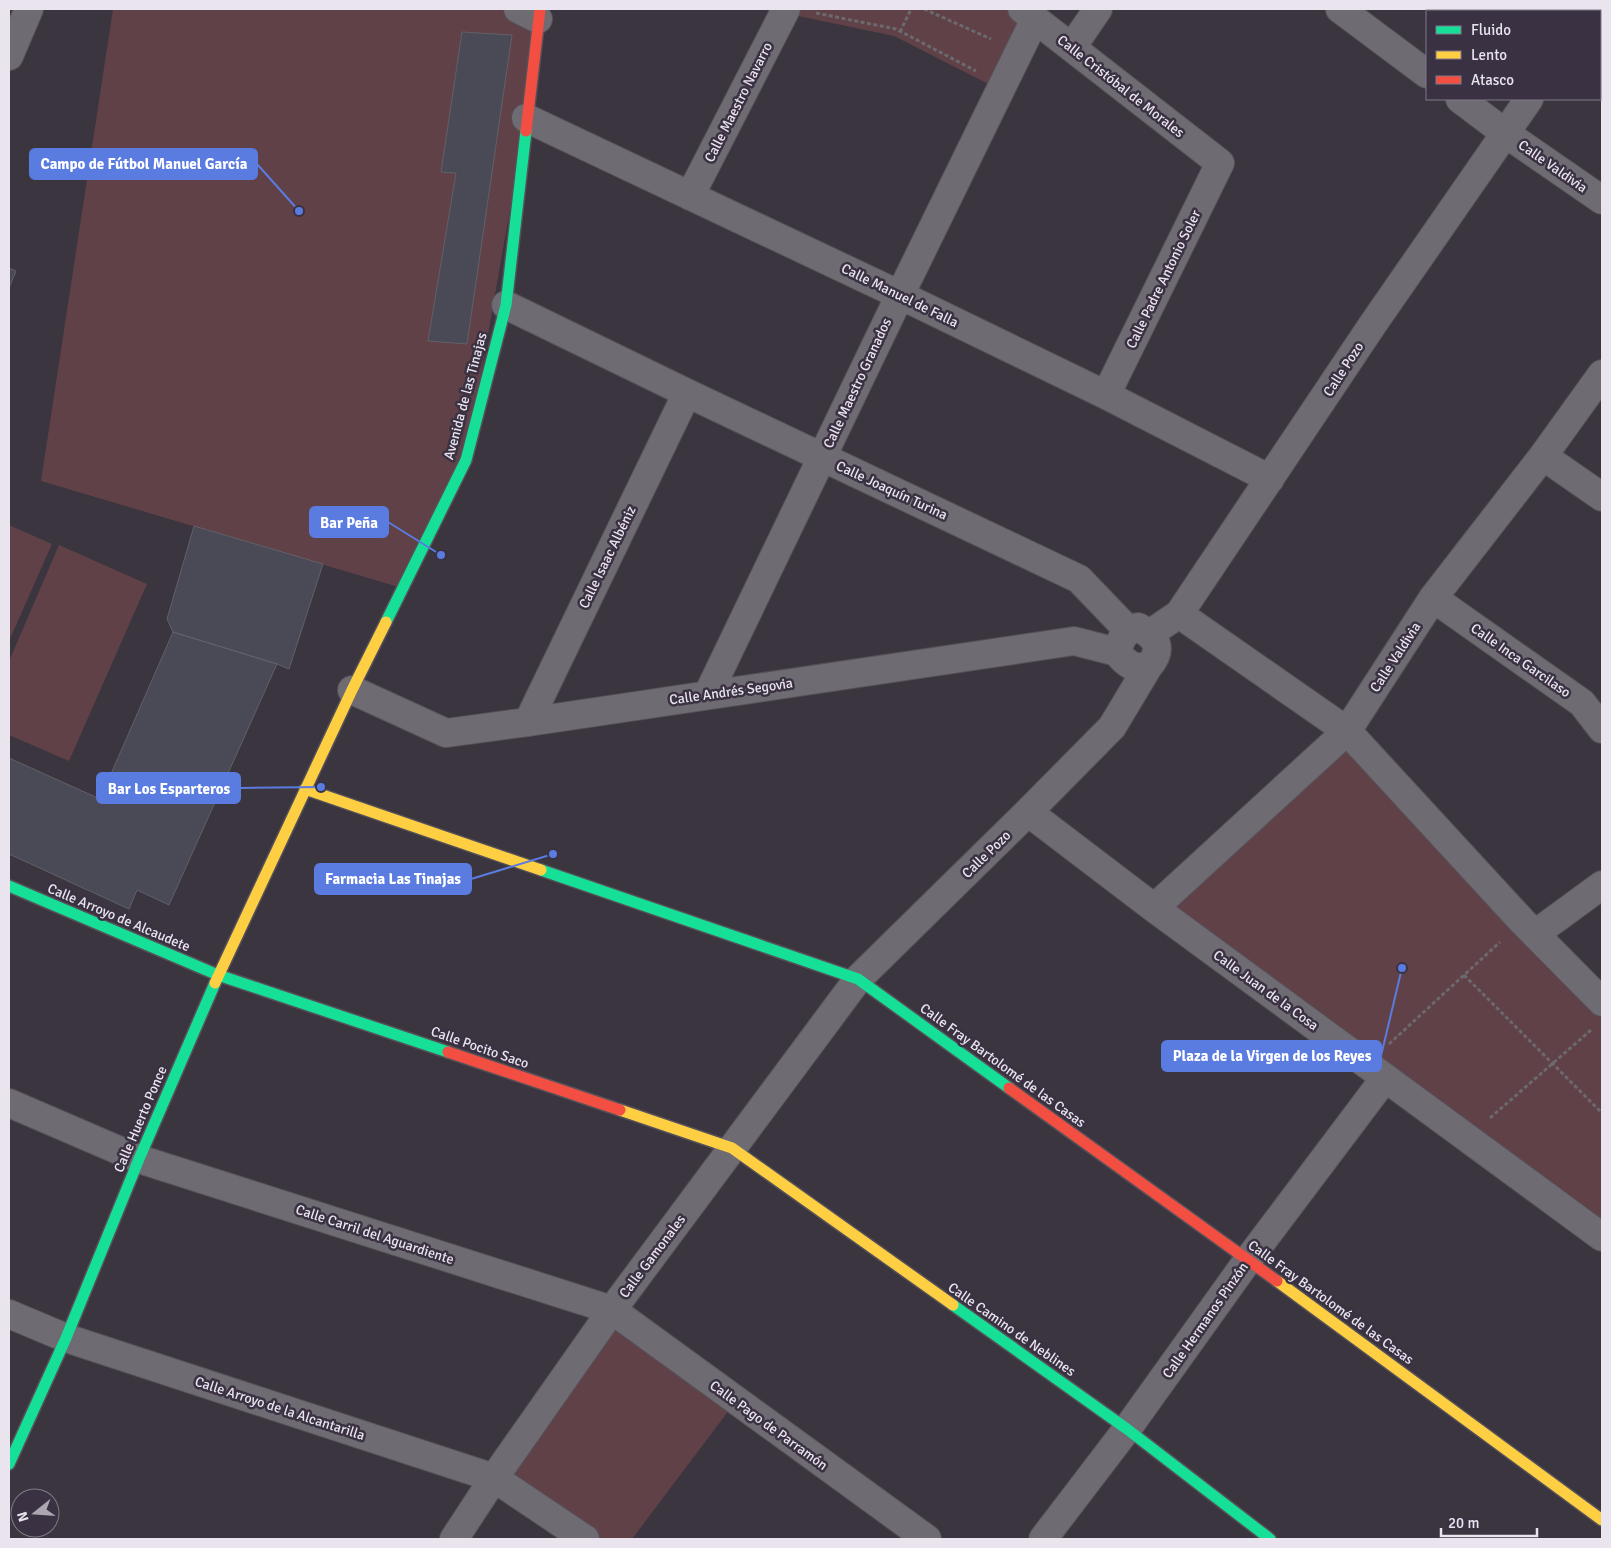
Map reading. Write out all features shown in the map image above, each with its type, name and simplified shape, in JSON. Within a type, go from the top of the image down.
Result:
[{"type":"street","points":[[9,56],[30,9]]},
{"type":"street","points":[[1072,47],[1098,9]]},
{"type":"street","points":[[1340,9],[1426,73]]},
{"type":"street","name":"Calle Maestro Navarro","points":[[690,196],[797,10]]},
{"type":"street","name":"Avenida de las Tinajas","points":[[305,789],[466,460],[506,304],[526,118],[532,12]]},
{"type":"street","name":"Calle Maestro Granados","points":[[708,694],[900,294],[1003,85],[1019,51],[1029,14]]},
{"type":"street","name":"Calle Cristóbal de Morales","points":[[1029,14],[1220,163]]},
{"type":"street","name":"Calle Valdivia","points":[[1461,100],[1505,133],[1602,200]]},
{"type":"street","name":"Calle Pozo","points":[[858,979],[1112,727],[1134,649],[1179,614],[1373,324],[1529,100]]},
{"type":"street","name":"Calle Manuel de Falla","points":[[526,118],[900,294],[1106,395],[1270,479]]},
{"type":"street","name":"Calle Padre Antonio Soler","points":[[1106,395],[1220,163]]},
{"type":"street","name":"Calle Joaquín Turina","points":[[506,304],[687,393],[1079,579],[1134,649]]},
{"type":"street","name":"Calle Valdivia","points":[[1154,908],[1347,731],[1433,598],[1543,456],[1602,374]]},
{"type":"street","name":"Calle Isaac Albéniz","points":[[528,722],[687,393]]},
{"type":"street","points":[[1543,456],[1602,497]]},
{"type":"street","name":"Calle Inca Garcilaso","points":[[1433,598],[1582,703],[1602,729]]},
{"type":"street","points":[[1179,614],[1347,731],[1529,928],[1599,1014]]},
{"type":"street","name":"Calle Andrés Segovia","points":[[352,690],[446,733],[1074,641],[1134,649]]},
{"type":"street","name":"Calle Huerto Ponce","points":[[9,1464],[66,1338],[139,1159],[218,975],[305,789]]},
{"type":"street","name":"Calle Fray Bartolomé de las Casas","points":[[305,789],[858,979],[1248,1260],[1602,1520]]},
{"type":"street","name":"Calle Juan de la Cosa","points":[[1028,812],[1154,908],[1602,1238]]},
{"type":"street","points":[[1529,928],[1602,885]]},
{"type":"street","name":"Calle Arroyo de Alcaudete","points":[[9,886],[218,975]]},
{"type":"street","name":"Calle Pocito Saco","points":[[218,975],[732,1148]]},
{"type":"street","name":"Calle Gamonales","points":[[454,1539],[494,1478],[612,1310],[858,979]]},
{"type":"street","name":"Calle Hermanos Pinzón","points":[[1043,1539],[1127,1429],[1248,1260],[1376,1071]]},
{"type":"street","name":"Calle Carril del Aguardiente","points":[[9,1103],[139,1159],[612,1310]]},
{"type":"street","name":"Calle Camino de Neblines","points":[[732,1148],[1127,1429],[1270,1539]]},
{"type":"street","name":"Calle Pago de Parramón","points":[[612,1310],[927,1539]]},
{"type":"street","name":"Calle Arroyo de la Alcantarilla","points":[[9,1314],[66,1338],[494,1478],[586,1539]]},
{"type":"path","points":[[900,32],[911,9]]},
{"type":"path","points":[[924,9],[1019,51]]},
{"type":"path","points":[[797,10],[896,29],[1003,85]]},
{"type":"path","points":[[1376,1071],[1464,975],[1529,928]]},
{"type":"path","points":[[1464,975],[1602,1114]]},
{"type":"path","points":[[1467,1139],[1551,1063],[1599,1014]]},
{"type":"shaded area","points":[[113,9],[518,9],[538,19],[526,118],[466,460],[402,588],[41,481]]},
{"type":"shaded area","points":[[786,9],[1022,9],[1000,90],[894,36],[784,13]]},
{"type":"shaded area","points":[[9,525],[52,544],[9,641]]},
{"type":"shaded area","points":[[59,545],[147,584],[69,761],[9,735],[9,661]]},
{"type":"shaded area","points":[[1347,731],[1602,1002],[1602,1237],[1154,908]]},
{"type":"shaded area","points":[[612,1310],[736,1401],[632,1539],[585,1539],[494,1478]]},
{"type":"building","points":[[462,32],[512,35],[467,344],[428,341],[456,173],[441,172]]},
{"type":"building","points":[[9,268],[16,271],[9,288]]},
{"type":"building","points":[[194,526],[323,564],[289,669],[173,632],[167,619]]},
{"type":"building","points":[[173,632],[277,664],[169,905],[137,890],[129,909],[9,854],[9,758],[100,799]]},
{"type":"traffic: fast","points":[[386,622],[466,460],[506,305],[526,131]]},
{"type":"traffic: fast","points":[[541,870],[858,979],[1009,1088]]},
{"type":"traffic: fast","points":[[9,886],[218,975],[448,1052]]},
{"type":"traffic: fast","points":[[9,1464],[66,1338],[139,1159],[215,983]]},
{"type":"traffic: fast","points":[[953,1305],[1127,1429],[1270,1539]]},
{"type":"traffic: slow","points":[[215,983],[352,690],[386,622]]},
{"type":"traffic: slow","points":[[305,789],[541,870]]},
{"type":"traffic: slow","points":[[620,1110],[732,1148],[953,1305]]},
{"type":"traffic: slow","points":[[1277,1281],[1602,1520]]},
{"type":"traffic: jam","points":[[526,131],[540,9]]},
{"type":"traffic: jam","points":[[448,1052],[620,1110]]},
{"type":"traffic: jam","points":[[1009,1088],[1277,1281]]},
{"type":"place","name":"Campo de Fútbol Manuel García","points":[[299,211]]},
{"type":"place","name":"Bar Peña","points":[[441,555]]},
{"type":"place","name":"Bar Los Esparteros","points":[[321,787]]},
{"type":"place","name":"Farmacia Las Tinajas","points":[[553,854]]},
{"type":"place","name":"Plaza de la Virgen de los Reyes","points":[[1402,968]]}]
